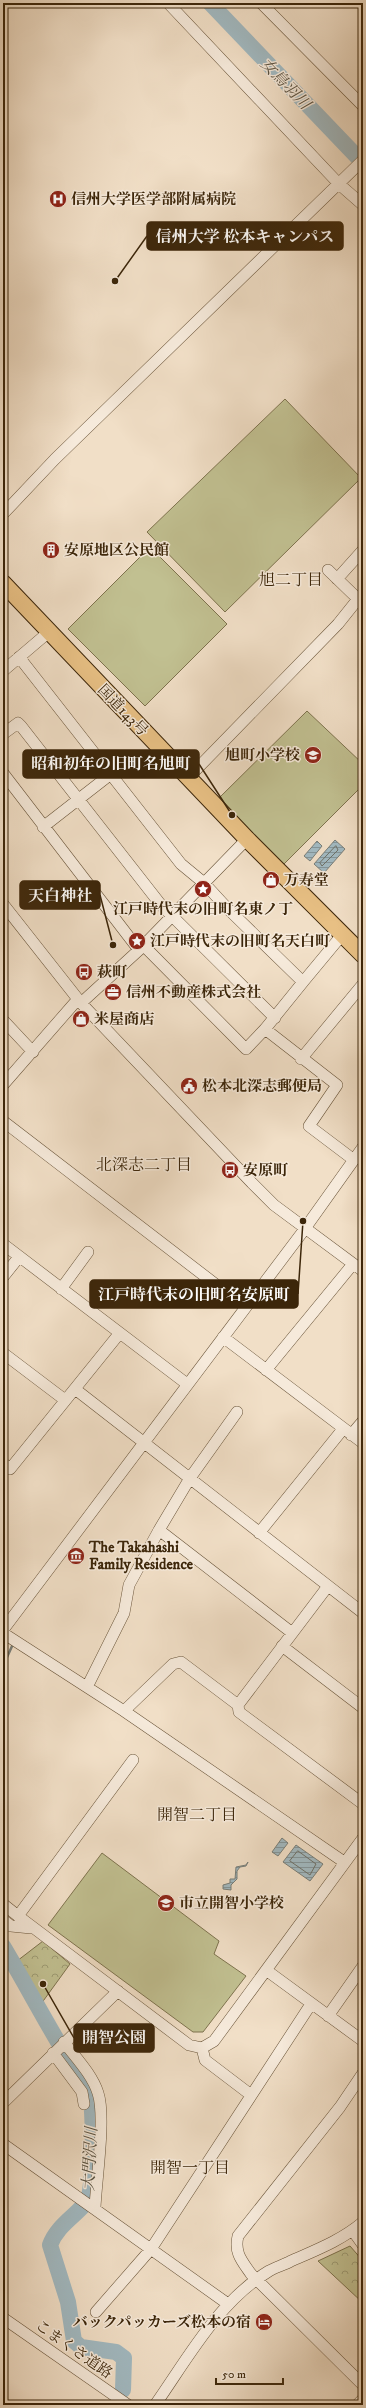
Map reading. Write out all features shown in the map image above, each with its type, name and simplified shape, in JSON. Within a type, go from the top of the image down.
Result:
[{"type":"highway","name":"国道143号","points":[[3,583],[248,839],[363,955]]},
{"type":"street","points":[[168,3],[363,205]]},
{"type":"street","points":[[261,3],[363,106]]},
{"type":"street","points":[[3,514],[54,460],[363,160]]},
{"type":"street","points":[[338,579],[363,550]]},
{"type":"street","points":[[189,777],[338,624],[360,599],[328,570]]},
{"type":"street","points":[[3,670],[50,631]]},
{"type":"street","points":[[19,657],[181,864],[204,883],[304,982]]},
{"type":"street","points":[[3,734],[18,723],[161,905],[173,915],[275,1018]]},
{"type":"street","points":[[3,773],[43,827],[141,948],[246,1049],[275,1018],[342,935]]},
{"type":"street","points":[[43,827],[111,774]]},
{"type":"street","points":[[3,1085],[79,1001],[141,948],[248,839]]},
{"type":"street","points":[[3,904],[79,1001],[252,1183],[274,1205],[359,1265],[266,1370]]},
{"type":"street","points":[[302,1059],[363,984]]},
{"type":"street","points":[[3,1020],[33,1052]]},
{"type":"street","points":[[265,1029],[302,1059],[338,1085],[309,1126],[354,1160]]},
{"type":"street","points":[[3,1121],[245,1307]]},
{"type":"street","points":[[344,1862],[8,1633],[143,1442],[305,1228],[363,1147]]},
{"type":"street","points":[[3,1244],[187,1384]]},
{"type":"street","points":[[61,1289],[88,1252]]},
{"type":"street","points":[[3,1277],[19,1257]]},
{"type":"street","points":[[3,1463],[10,1469],[120,1334]]},
{"type":"street","points":[[223,1337],[363,1444]]},
{"type":"street","points":[[3,1353],[65,1400]]},
{"type":"street","points":[[75,1389],[363,1613]]},
{"type":"street","points":[[87,1687],[124,1613],[130,1585],[159,1530],[190,1478],[237,1412]]},
{"type":"street","points":[[259,1533],[347,1432],[363,1421]]},
{"type":"street","points":[[159,1530],[292,1632]]},
{"type":"street","points":[[238,1705],[328,1586]]},
{"type":"street","points":[[282,1646],[363,1708]]},
{"type":"street","points":[[124,1711],[173,1664],[181,1662],[238,1705],[239,1712],[363,1804]]},
{"type":"street","points":[[18,1916],[133,1760]]},
{"type":"street","points":[[3,1904],[31,1928],[118,1991],[189,2046],[202,2048],[214,2041],[363,1838]]},
{"type":"street","points":[[3,1920],[11,1926],[31,1928]]},
{"type":"street","points":[[328,2016],[363,1966]]},
{"type":"street","points":[[266,1970],[363,2040]]},
{"type":"street","points":[[3,2103],[118,1991]]},
{"type":"street","points":[[96,2312],[151,2249],[312,2004]]},
{"type":"street","points":[[59,2047],[82,2092],[84,2104]]},
{"type":"street","points":[[59,2047],[91,2079],[98,2093],[101,2110],[89,2204]]},
{"type":"street","points":[[202,2048],[205,2060],[251,2095]]},
{"type":"street","points":[[363,2072],[340,2107],[238,2236],[236,2253],[256,2280],[363,2385]]},
{"type":"street","points":[[3,2144],[228,2304]]},
{"type":"street","points":[[155,2405],[228,2304],[270,2270],[331,2243],[353,2231],[363,2222]]},
{"type":"street","points":[[353,2231],[363,2245]]},
{"type":"street","name":"こまくさ道路","points":[[3,2318],[128,2405]]},
{"type":"street","points":[[357,2405],[363,2399]]},
{"type":"green space","points":[[285,399],[361,478],[225,612],[147,532]]},
{"type":"green space","points":[[150,547],[227,624],[145,706],[68,629]]},
{"type":"green space","name":"旭町小学校","points":[[307,711],[363,764],[363,785],[283,865],[218,799]]},
{"type":"green space","points":[[102,1853],[219,1941],[214,1954],[246,1976],[203,2032],[193,2032],[48,1925]]},
{"type":"green space","points":[[43,1941],[70,1964],[41,2004],[17,1961]]},
{"type":"green space","points":[[350,2246],[363,2261],[363,2303],[318,2261]]},
{"type":"water","points":[[335,840],[345,849],[324,873],[314,864]]},
{"type":"water","points":[[317,841],[322,846],[310,861],[304,856]]},
{"type":"water","points":[[282,1838],[288,1843],[278,1856],[272,1852]]},
{"type":"water","points":[[296,1845],[323,1864],[310,1881],[283,1862]]},
{"type":"water","points":[[248,1862],[246,1866],[240,1867],[237,1871],[237,1879],[231,1885],[231,1890],[223,1889],[223,1885],[230,1883],[230,1879],[235,1879],[236,1867],[246,1865]]},
{"type":"waterway","name":"女鳥羽川","points":[[210,3],[363,163]]},
{"type":"waterway","name":"大門沢川","points":[[3,1666],[13,1644]]},
{"type":"waterway","name":"大門沢川","points":[[3,1946],[67,2057],[88,2090],[92,2110],[93,2142],[92,2175],[89,2196],[82,2207],[59,2230],[50,2245],[68,2302],[74,2341],[81,2347],[116,2352],[124,2358],[123,2390]]},
{"type":"place","name":"信州大学医学部附属病院","points":[[58,199]]},
{"type":"place","name":"信州大学 松本キャンパス","points":[[115,281]]},
{"type":"place","name":"安原地区公民館","points":[[51,550]]},
{"type":"place","name":"旭町小学校","points":[[313,755]]},
{"type":"place","name":"昭和初年の旧町名旭町","points":[[232,815]]},
{"type":"place","name":"万寿堂","points":[[271,880]]},
{"type":"place","name":"江戸時代末の旧町名東ノ丁","points":[[203,889]]},
{"type":"place","name":"江戸時代末の旧町名天白町","points":[[137,941]]},
{"type":"place","name":"天白神社","points":[[113,945]]},
{"type":"place","name":"萩町","points":[[84,972]]},
{"type":"place","name":"信州不動産株式会社","points":[[113,992]]},
{"type":"place","name":"米屋商店","points":[[81,1019]]},
{"type":"place","name":"松本北深志郵便局","points":[[189,1086]]},
{"type":"place","name":"安原町","points":[[230,1170]]},
{"type":"place","name":"江戸時代末の旧町名安原町","points":[[303,1221]]},
{"type":"place","name":"The Takahashi Family Residence","points":[[76,1556]]},
{"type":"place","name":"市立開智小学校","points":[[166,1903]]},
{"type":"place","name":"開智公園","points":[[43,1984]]},
{"type":"place","name":"バックパッカーズ松本の宿","points":[[264,2322]]},
{"type":"district","name":"旭二丁目","points":[[291,579]]},
{"type":"district","name":"北深志二丁目","points":[[144,1164]]},
{"type":"district","name":"開智二丁目","points":[[197,1814]]},
{"type":"district","name":"開智一丁目","points":[[190,2167]]}]
